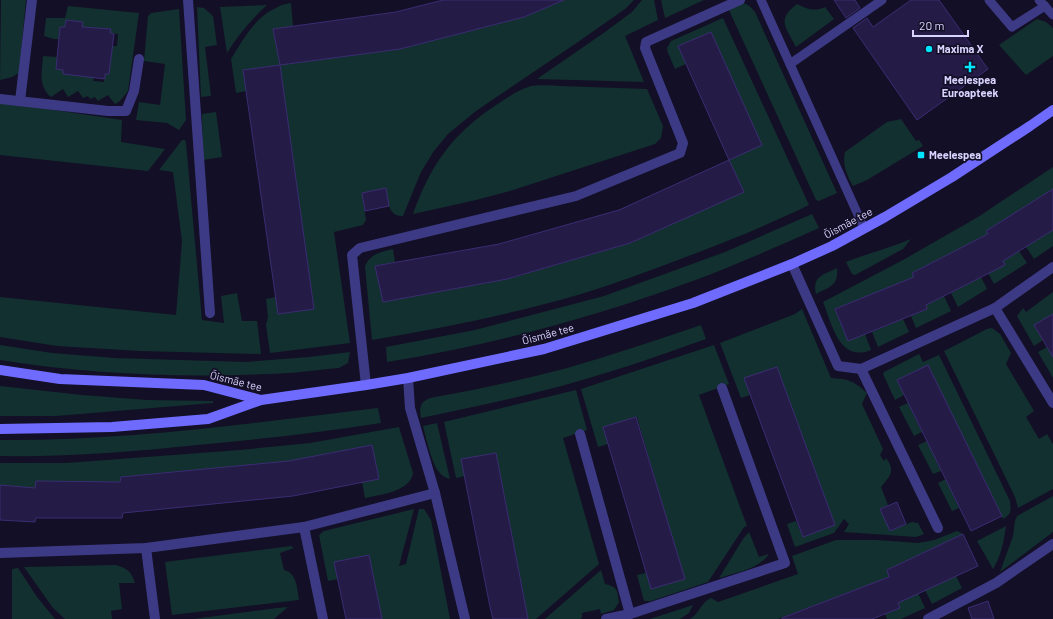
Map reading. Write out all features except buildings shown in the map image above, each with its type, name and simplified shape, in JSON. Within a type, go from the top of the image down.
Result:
[{"type":"main road","name":"Õismäe tee","points":[[0,370],[60,379],[204,385],[261,400],[408,378],[544,349],[693,303],[792,264],[832,246],[885,217],[952,177],[1053,110]]},
{"type":"main road","points":[[0,429],[112,427],[208,419],[261,400]]},
{"type":"street","points":[[20,101],[32,0]]},
{"type":"street","points":[[188,0],[210,314]]},
{"type":"street","points":[[366,385],[352,255],[360,248],[576,196],[680,153],[683,143],[645,48],[646,42],[740,0]]},
{"type":"street","points":[[0,99],[108,112],[126,111],[134,91],[139,59]]},
{"type":"street","points":[[792,264],[838,366],[861,369],[995,308],[1053,267]]},
{"type":"street","points":[[995,308],[1053,403]]},
{"type":"street","points":[[861,369],[938,528]]},
{"type":"street","points":[[408,378],[410,408],[434,492],[465,619]]},
{"type":"street","points":[[606,619],[630,614],[785,563],[722,388]]},
{"type":"street","points":[[580,434],[630,614]]},
{"type":"street","points":[[0,553],[146,548],[304,527],[434,492]]},
{"type":"street","points":[[304,527],[322,619]]},
{"type":"street","points":[[928,619],[996,583],[1053,544]]},
{"type":"street","points":[[146,548],[155,619]]},
{"type":"lane","points":[[761,0],[864,228]]},
{"type":"lane","points":[[790,64],[882,0]]},
{"type":"lane","points":[[989,0],[1012,27],[1042,3],[1053,15]]},
{"type":"green space","points":[[1,0],[26,0],[19,73],[12,77],[0,80]]},
{"type":"green space","points":[[564,0],[634,0],[625,9],[476,111],[448,134],[434,151],[421,172],[403,216],[398,216],[392,211],[388,203],[386,189],[362,193],[366,220],[363,225],[334,232],[350,343],[270,353],[266,325],[268,317],[266,299],[276,297],[278,314],[314,309],[280,65],[400,49],[524,17]]},
{"type":"green space","points":[[642,0],[654,0],[658,20],[625,36],[644,82],[537,79],[632,12]]},
{"type":"green space","points":[[661,0],[704,0],[665,18]]},
{"type":"green space","points":[[291,3],[293,26],[273,29],[280,65],[246,91],[236,93],[231,59],[250,30],[262,17],[279,6]]},
{"type":"green space","points":[[739,3],[748,5],[755,12],[837,193],[819,201],[816,200],[728,8]]},
{"type":"green space","points":[[797,4],[811,9],[825,7],[834,19],[796,47],[786,29],[785,19]]},
{"type":"green space","points":[[267,5],[236,40],[227,53],[220,7]]},
{"type":"green space","points":[[68,6],[139,13],[128,91],[120,101],[115,104],[108,95],[98,101],[95,97],[90,99],[88,96],[83,98],[78,91],[68,97],[63,89],[51,97],[44,88],[42,83],[43,56],[57,57],[56,69],[63,70],[63,74],[94,77],[93,81],[104,82],[105,74],[109,74],[112,46],[117,46],[118,34],[110,33],[111,29],[82,27],[83,22],[66,20],[65,27],[60,27],[59,39],[44,36],[46,18],[65,18]]},
{"type":"green space","points":[[197,7],[204,8],[213,16],[217,45],[205,47],[211,96],[201,97]]},
{"type":"green space","points":[[179,9],[186,120],[179,130],[167,123],[136,120],[139,102],[160,105],[165,64],[144,61],[148,16],[151,13]]},
{"type":"green space","points":[[723,18],[809,205],[761,227],[711,247],[630,278],[581,294],[530,308],[477,320],[372,340],[365,267],[372,256],[393,249],[395,262],[375,266],[383,302],[508,279],[631,243],[743,192],[729,160],[761,145],[711,32],[678,46],[686,64],[675,69],[667,48],[671,41]]},
{"type":"green space","points":[[1037,19],[1046,22],[1053,28],[1053,56],[1026,75],[999,45]]},
{"type":"green space","points":[[544,85],[647,89],[663,126],[661,138],[655,144],[510,191],[413,214],[427,181],[444,152],[480,116],[515,93],[528,87]]},
{"type":"green space","points":[[0,102],[122,120],[121,142],[165,149],[148,171],[0,155]]},
{"type":"green space","points":[[216,112],[222,157],[203,160],[202,114]]},
{"type":"green space","points":[[901,119],[916,141],[919,140],[923,146],[867,180],[853,186],[845,166],[845,152],[887,122]]},
{"type":"green space","points":[[182,140],[185,140],[186,143],[202,320],[224,323],[221,296],[237,293],[242,321],[257,321],[261,354],[140,351],[57,346],[0,337],[0,297],[176,315],[182,241],[173,172],[159,170]]},
{"type":"green space","points":[[1053,167],[1053,189],[987,231],[988,234],[912,273],[914,277],[835,309],[848,341],[865,334],[871,350],[860,353],[851,351],[838,339],[823,302],[903,260],[978,217]]},
{"type":"green space","points":[[812,214],[819,228],[723,269],[653,295],[578,319],[503,339],[387,362],[386,347],[475,330],[604,296],[725,252]]},
{"type":"green space","points":[[1053,230],[1053,246],[1034,259],[1026,247]]},
{"type":"green space","points":[[911,239],[903,249],[855,275],[852,274],[846,262],[895,245]]},
{"type":"green space","points":[[1019,251],[1027,263],[994,284],[988,273],[1001,259],[1005,260]]},
{"type":"green space","points":[[837,268],[835,282],[816,294],[815,288],[817,280],[823,275]]},
{"type":"green space","points":[[981,277],[987,289],[958,307],[951,293]]},
{"type":"green space","points":[[1053,292],[1053,314],[1043,340],[1034,346],[1017,316],[1023,308],[1026,312]]},
{"type":"green space","points":[[944,296],[951,311],[916,328],[911,316],[927,309],[925,303],[928,304]]},
{"type":"green space","points":[[802,309],[831,378],[851,381],[867,393],[862,404],[883,449],[880,455],[884,461],[886,458],[891,466],[891,473],[881,487],[888,505],[880,509],[890,531],[912,522],[918,523],[924,534],[916,537],[844,532],[849,524],[844,519],[834,533],[795,547],[787,524],[796,521],[803,537],[835,525],[777,367],[745,378],[750,395],[741,398],[720,343],[795,314]]},
{"type":"green space","points":[[903,319],[909,332],[878,347],[872,332]]},
{"type":"green space","points":[[701,325],[706,339],[642,361],[540,392],[421,418],[420,411],[422,403],[430,398],[533,377],[567,368]]},
{"type":"green space","points":[[992,328],[1000,334],[1011,353],[1006,364],[1034,411],[1026,417],[1039,439],[1047,434],[1053,444],[1053,489],[1018,508],[1015,497],[944,351],[987,329]]},
{"type":"green space","points":[[0,345],[52,353],[115,358],[246,362],[350,352],[348,363],[339,368],[275,374],[166,375],[99,372],[0,360]]},
{"type":"green space","points":[[714,345],[729,384],[699,395],[747,526],[744,527],[708,582],[651,601],[644,601],[637,575],[646,573],[684,579],[637,417],[603,427],[608,444],[598,447],[581,389]]},
{"type":"green space","points":[[1047,347],[1053,357],[1053,378],[1038,352]]},
{"type":"green space","points":[[919,354],[923,362],[939,355],[1010,501],[1010,512],[1003,519],[928,366],[897,380],[904,395],[895,400],[883,374],[884,372]]},
{"type":"green space","points":[[0,386],[82,395],[147,400],[213,401],[213,403],[56,416],[0,416]]},
{"type":"green space","points":[[576,390],[587,430],[563,438],[599,564],[536,619],[524,619],[528,618],[496,453],[462,459],[465,476],[456,478],[444,422]]},
{"type":"green space","points":[[908,403],[922,432],[914,436],[899,407]]},
{"type":"green space","points":[[378,408],[381,423],[312,433],[124,452],[49,456],[0,456],[0,440],[95,438],[190,430]]},
{"type":"green space","points":[[437,423],[450,479],[443,476],[436,468],[423,426]]},
{"type":"green space","points":[[399,427],[413,473],[411,479],[407,484],[394,491],[365,498],[362,482],[379,478],[372,445],[289,461],[121,477],[120,482],[36,481],[35,488],[0,485],[0,463],[66,463],[240,450],[310,443]]},
{"type":"green space","points":[[927,441],[941,471],[933,474],[918,445]]},
{"type":"green space","points":[[946,479],[959,508],[952,511],[938,483]]},
{"type":"green space","points":[[1053,496],[1053,532],[1000,572],[1013,536],[1017,516]]},
{"type":"green space","points":[[414,509],[399,566],[406,564],[419,509],[424,509],[431,520],[450,619],[382,619],[369,555],[335,562],[338,579],[328,581],[319,535],[324,531]]},
{"type":"green space","points":[[1006,526],[1002,548],[993,569],[977,541]]},
{"type":"green space","points":[[957,531],[963,534],[887,570],[889,577],[778,619],[690,619],[707,600],[711,598],[718,602],[798,574],[792,556],[836,540],[877,540],[918,543],[934,540]]},
{"type":"green space","points":[[749,532],[759,557],[769,554],[765,559],[753,567],[719,578],[743,539]]},
{"type":"green space","points":[[291,546],[294,548],[280,553],[284,570],[292,574],[296,582],[299,600],[172,615],[165,562]]},
{"type":"green space","points":[[116,565],[128,571],[135,583],[119,583],[122,609],[111,611],[112,619],[65,619],[53,608],[24,567]]},
{"type":"green space","points":[[18,568],[37,597],[55,619],[12,619],[12,569]]},
{"type":"green space","points":[[601,570],[605,584],[615,588],[617,592],[619,602],[614,610],[601,614],[600,609],[582,613],[582,618],[580,619],[545,619]]},
{"type":"green space","points":[[956,576],[962,588],[932,604],[925,590]]},
{"type":"green space","points":[[918,593],[925,608],[901,619],[887,619],[885,614],[900,608],[898,603]]},
{"type":"green space","points":[[693,605],[689,613],[680,619],[650,619]]},
{"type":"green space","points":[[288,607],[274,619],[193,619],[277,608]]},
{"type":"place","name":"Maxima X","points":[[929,49]]},
{"type":"place","name":"Meelespea Euroapteek","points":[[970,67]]},
{"type":"place","name":"Meelespea","points":[[921,155]]}]
